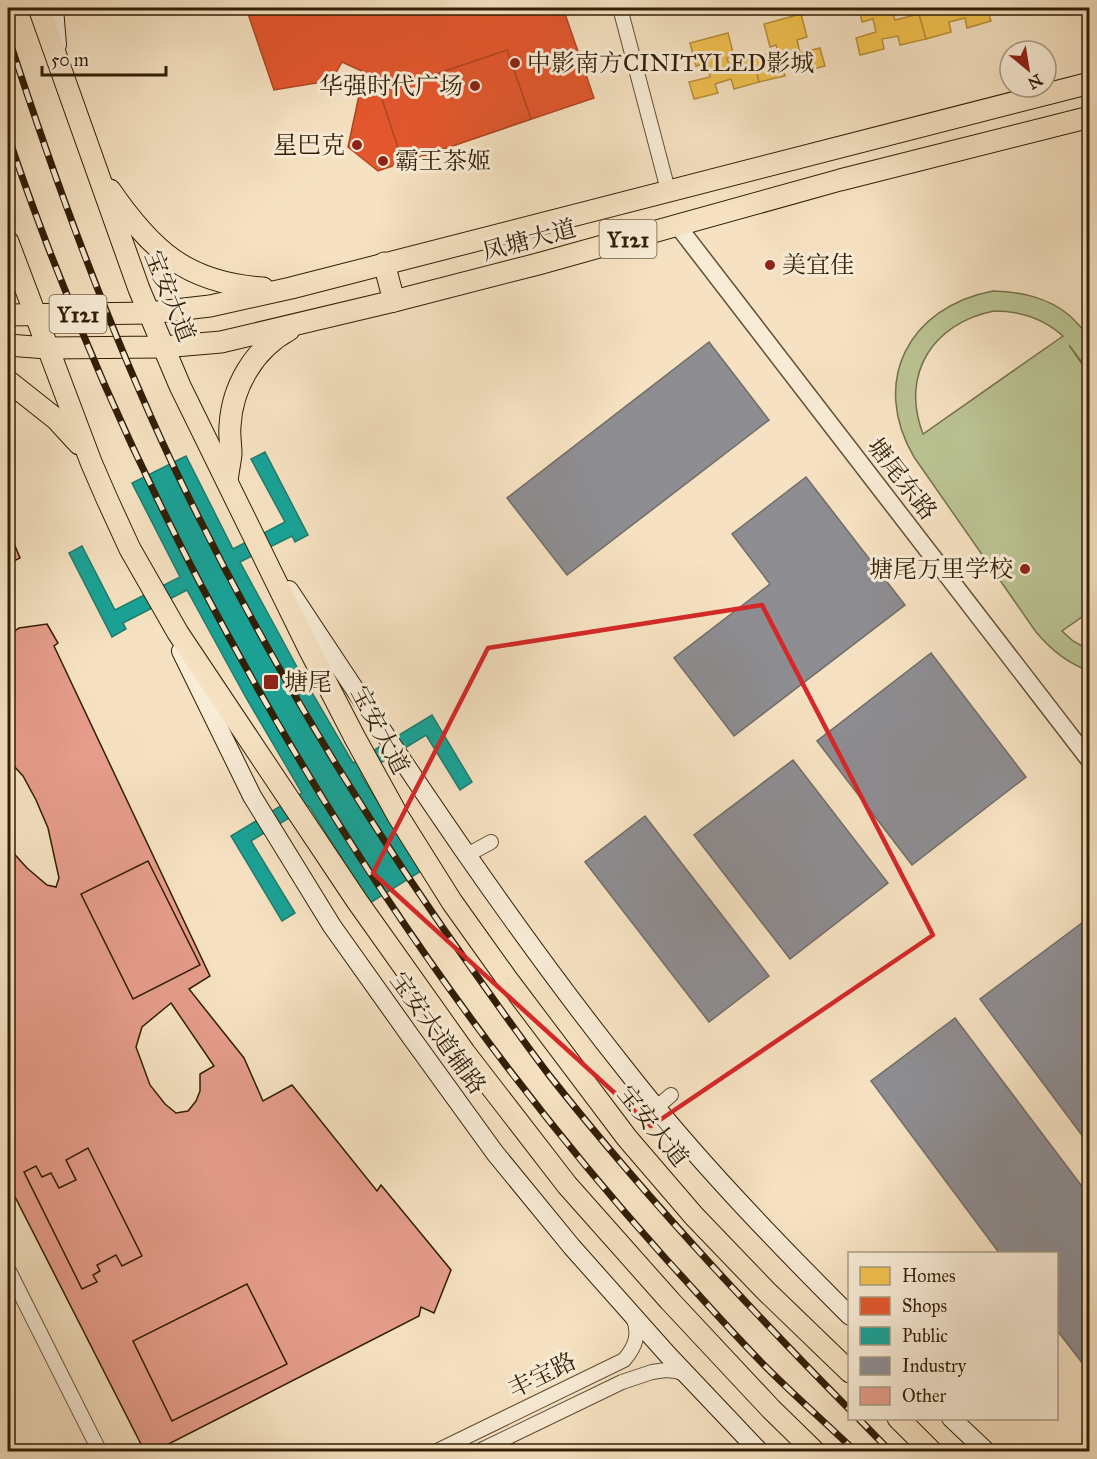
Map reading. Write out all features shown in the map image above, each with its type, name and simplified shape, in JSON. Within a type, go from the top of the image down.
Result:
[{"type":"main road","name":"宝安大道","points":[[39,8],[95,169],[163,347],[324,679],[398,816],[452,902],[627,1138],[694,1216],[848,1371]]},
{"type":"main road","points":[[54,8],[58,62]]},
{"type":"main road","name":"凤塘大道","points":[[8,315],[149,314],[210,306],[291,288],[1089,83]]},
{"type":"main road","name":"凤塘大道","points":[[8,345],[47,348],[163,347],[221,342],[394,302],[932,155],[1089,117]]},
{"type":"main road","points":[[95,169],[148,238],[188,270],[215,281],[243,286],[291,288]]},
{"type":"main road","points":[[8,242],[91,462],[130,549],[178,633],[357,901],[465,1053],[567,1185],[678,1309],[771,1409],[815,1452]]},
{"type":"main road","points":[[384,263],[394,302]]},
{"type":"main road","points":[[227,482],[233,402],[242,378],[268,345],[284,332],[303,322]]},
{"type":"main road","points":[[8,381],[56,419],[80,445],[91,462]]},
{"type":"main road","points":[[263,552],[467,855],[552,975],[627,1072],[664,1101],[718,1177],[848,1315]]},
{"type":"main road","name":"宝安大道辅路","points":[[152,590],[252,796],[332,926],[495,1153],[572,1247],[760,1452]]},
{"type":"main road","points":[[899,1420],[932,1452]]},
{"type":"main road","points":[[952,1420],[987,1452]]},
{"type":"street","points":[[620,8],[668,190]]},
{"type":"street","name":"塘尾东路","points":[[677,225],[1089,761]]},
{"type":"street","points":[[467,855],[491,842]]},
{"type":"street","points":[[8,1269],[100,1452]]},
{"type":"street","name":"丰宝路","points":[[435,1452],[624,1360],[635,1343],[637,1334],[633,1315]]},
{"type":"street","name":"丰宝路","points":[[477,1452],[630,1379],[666,1370],[687,1375]]},
{"type":"highlighted area","points":[[762,605],[933,935],[651,1126],[373,873],[488,648]]},
{"type":"green space","points":[[993,291],[1033,297],[1061,309],[1089,335],[1089,372],[1069,345],[1089,374],[1089,612],[1062,631],[1073,641],[1089,650],[1089,671],[1060,655],[1036,632],[914,457],[901,429],[896,402],[897,376],[905,352],[919,331],[939,313],[963,300]],"holes":[[[994,311],[1004,311],[1039,320],[1063,336],[923,434],[917,412],[916,391],[919,372],[927,354],[939,339],[954,327],[972,317]]]},
{"type":"building: Homes","points":[[859,8],[899,8],[900,12],[893,14],[895,20],[919,14],[926,39],[900,45],[898,36],[882,39],[884,49],[860,55],[856,38],[876,32],[873,19],[862,22]]},
{"type":"building: Homes","points":[[944,8],[987,8],[991,21],[967,28],[965,18],[949,22],[951,32],[926,39],[919,14]]},
{"type":"building: Homes","points":[[1025,8],[1050,8],[1027,15]]},
{"type":"building: Homes","points":[[801,14],[807,37],[797,40],[800,53],[820,48],[825,66],[801,72],[799,62],[782,66],[785,76],[759,82],[753,58],[778,51],[776,45],[770,47],[764,24]]},
{"type":"building: Homes","points":[[728,33],[734,56],[727,58],[729,64],[753,58],[759,82],[734,89],[731,79],[715,84],[718,93],[694,99],[689,82],[710,77],[707,63],[696,66],[690,43]]},
{"type":"building: Shops","name":"华强时代广场","points":[[246,8],[563,8],[594,98],[378,171],[348,147],[364,72],[342,62],[333,78],[328,81],[274,90]]},
{"type":"building: Shops","points":[[507,50],[531,119],[403,163],[380,93]]},
{"type":"building: Public","points":[[265,452],[308,535],[295,542],[292,536],[240,562],[353,763],[432,715],[472,782],[460,790],[426,735],[361,775],[421,871],[370,903],[309,806],[251,841],[295,913],[282,921],[231,836],[302,793],[187,590],[123,623],[126,629],[112,637],[69,553],[82,546],[115,610],[180,577],[132,483],[186,456],[233,549],[285,522],[251,459]]},
{"type":"building: Industry","points":[[709,342],[769,420],[567,575],[507,498]]},
{"type":"building: Industry","points":[[806,477],[905,605],[734,736],[674,658],[770,584],[732,534]]},
{"type":"building: Industry","points":[[931,653],[1026,777],[912,865],[817,741]]},
{"type":"building: Industry","points":[[793,760],[888,883],[790,959],[694,835]]},
{"type":"building: Industry","points":[[645,816],[769,976],[709,1022],[585,862]]},
{"type":"building: Industry","points":[[1090,917],[1090,1146],[980,999]]},
{"type":"building: Industry","points":[[955,1018],[1090,1197],[1090,1373],[1058,1332],[1058,1252],[999,1252],[871,1081]]},
{"type":"building: Other","points":[[8,529],[20,558],[8,564]]},
{"type":"building: Other","points":[[47,624],[58,643],[54,646],[210,976],[189,989],[244,1058],[263,1101],[292,1085],[377,1191],[381,1185],[451,1270],[434,1313],[421,1307],[419,1316],[153,1452],[145,1452],[8,1183],[8,847],[47,885],[56,887],[59,878],[48,828],[36,800],[23,776],[12,764],[8,763],[8,636],[19,628]],"holes":[[[171,1003],[214,1066],[200,1074],[200,1091],[188,1111],[176,1113],[165,1104],[150,1085],[136,1047],[142,1027]]]},
{"type":"building: Other","points":[[148,861],[200,965],[133,999],[81,894]]},
{"type":"building: Other","points":[[88,1148],[142,1256],[122,1266],[116,1255],[97,1265],[100,1271],[93,1275],[97,1282],[82,1289],[24,1172],[36,1166],[42,1177],[51,1173],[59,1188],[76,1180],[66,1160]]},
{"type":"building: Other","points":[[247,1284],[287,1364],[172,1421],[133,1341]]},
{"type":"railway","points":[[8,36],[83,252],[148,411],[205,531],[277,665],[315,730],[396,859],[540,1064],[620,1162],[695,1247],[848,1408]]},
{"type":"railway","points":[[8,135],[65,291],[120,420],[160,504],[251,678],[357,853],[413,938],[472,1021],[599,1181],[742,1343],[856,1452]]},
{"type":"railway","points":[[860,1420],[891,1452]]},
{"type":"place","name":"中影南方CINITYLED影城","points":[[515,63]]},
{"type":"place","name":"华强时代广场","points":[[475,86]]},
{"type":"place","name":"星巴克","points":[[357,145]]},
{"type":"place","name":"霸王茶姬","points":[[383,161]]},
{"type":"place","name":"美宜佳","points":[[770,265]]},
{"type":"place","name":"塘尾万里学校","points":[[1025,569]]},
{"type":"place","name":"塘尾","points":[[271,682]]}]
